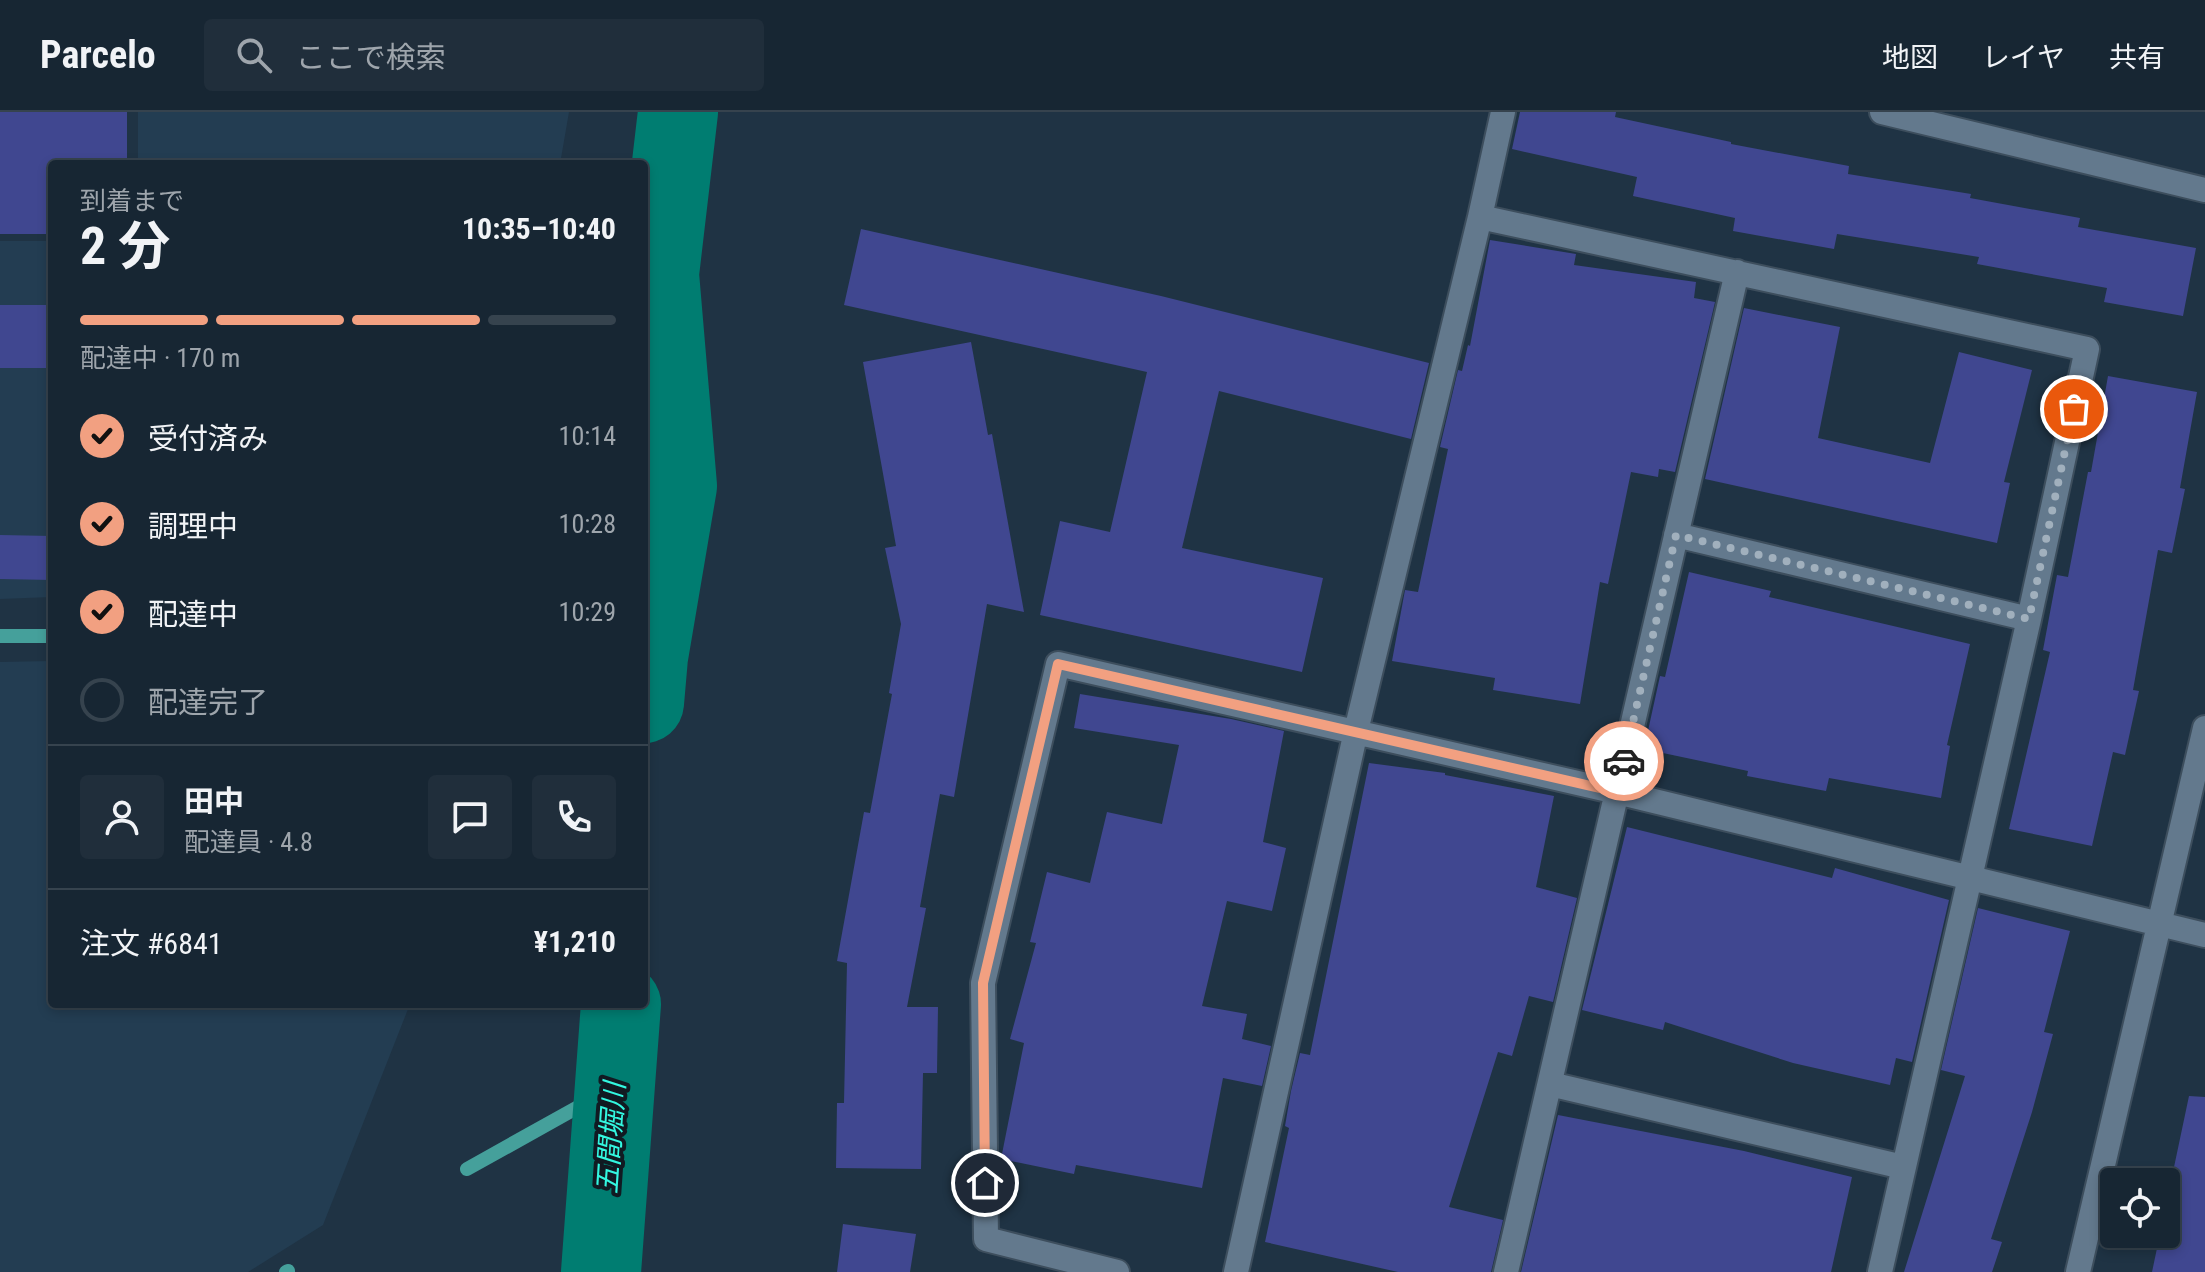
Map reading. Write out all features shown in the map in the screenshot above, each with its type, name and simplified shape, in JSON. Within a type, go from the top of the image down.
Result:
[{"type":"street","points":[[1236,1272],[1356,731],[1503,112]]},
{"type":"street","points":[[1882,112],[2205,190]]},
{"type":"street","points":[[1480,217],[2087,349],[2029,619],[1880,1272]]},
{"type":"street","points":[[1506,1272],[1737,272]]},
{"type":"street","points":[[1676,535],[2029,619]]},
{"type":"street","points":[[1117,1272],[986,1239],[983,983],[1058,664],[1617,792],[2205,935]]},
{"type":"street","points":[[2078,1272],[2205,728]]},
{"type":"street","points":[[1550,1084],[1903,1167]]},
{"type":"shaded area","points":[[138,112],[569,112],[561,160],[138,160]]},
{"type":"shaded area","points":[[0,241],[48,241],[48,597],[0,599]]},
{"type":"shaded area","points":[[48,661],[48,1008],[408,1008],[323,1225],[248,1272],[0,1272],[0,662]]},
{"type":"building","points":[[0,112],[127,112],[127,160],[48,160],[48,234],[0,234]]},
{"type":"building","points":[[1520,112],[1616,112],[1615,117],[1731,144],[1849,166],[1848,174],[1971,194],[1970,198],[2080,218],[2078,227],[2196,248],[2183,316],[2104,302],[2107,288],[1977,264],[1979,257],[1837,234],[1834,249],[1733,231],[1735,218],[1633,196],[1637,177],[1512,149]]},
{"type":"building","points":[[861,229],[1161,296],[1429,363],[1411,439],[1219,391],[1182,548],[1323,578],[1302,672],[1040,615],[1060,521],[1110,532],[1147,372],[844,305]]},
{"type":"building","points":[[1490,240],[1576,254],[1574,265],[1696,282],[1694,298],[1715,302],[1675,472],[1659,469],[1658,477],[1631,472],[1608,584],[1600,582],[1580,704],[1493,690],[1495,678],[1392,661],[1405,590],[1418,592],[1448,449],[1440,447],[1458,370],[1462,371],[1470,346]]},
{"type":"building","points":[[0,305],[48,305],[48,368],[0,368]]},
{"type":"building","points":[[1744,308],[1840,327],[1818,438],[1930,463],[1959,352],[2032,370],[2004,482],[2010,483],[1997,543],[1705,479]]},
{"type":"building","points":[[971,342],[988,435],[992,434],[1024,612],[987,604],[954,797],[940,794],[920,907],[926,908],[907,1007],[938,1007],[937,1073],[923,1073],[921,1169],[836,1168],[837,1103],[844,1103],[847,963],[837,961],[864,812],[870,813],[892,694],[889,693],[901,624],[885,548],[896,546],[863,362]]},
{"type":"building","points":[[2108,376],[2197,392],[2180,488],[2185,489],[2172,553],[2158,550],[2133,690],[2139,691],[2125,755],[2113,752],[2092,846],[2009,829],[2050,652],[2043,650],[2057,575],[2068,577]]},
{"type":"building","points":[[0,535],[48,536],[48,580],[0,579]]},
{"type":"building","points":[[1689,572],[1771,591],[1769,597],[1970,644],[1947,745],[1950,746],[1941,798],[1829,778],[1826,791],[1747,776],[1748,771],[1644,749],[1660,676],[1665,677]]},
{"type":"building","points":[[1080,694],[1284,731],[1263,842],[1286,848],[1272,911],[1227,901],[1202,1006],[1247,1014],[1242,1039],[1271,1046],[1262,1086],[1223,1078],[1202,1188],[1076,1165],[1074,1174],[1001,1159],[1024,1043],[1010,1039],[1036,943],[1030,942],[1047,872],[1090,883],[1107,812],[1162,824],[1179,745],[1074,728]]},
{"type":"building","points":[[1369,763],[1445,773],[1554,796],[1536,887],[1577,898],[1553,1002],[1529,996],[1512,1056],[1498,1052],[1449,1207],[1503,1220],[1491,1272],[1398,1272],[1265,1242],[1289,1128],[1285,1126],[1291,1091],[1300,1053],[1310,1055]]},
{"type":"building","points":[[1627,827],[1832,878],[1835,868],[1949,900],[1912,1062],[1896,1058],[1890,1085],[1793,1063],[1665,1022],[1663,1030],[1582,1010]]},
{"type":"building","points":[[1978,908],[2070,931],[2044,1032],[2053,1034],[2032,1112],[1991,1239],[2002,1242],[1992,1272],[1904,1272],[1965,1076],[1941,1070]]},
{"type":"building","points":[[2189,1096],[2205,1097],[2205,1272],[2152,1272],[2157,1248],[2180,1248],[2180,1168],[2174,1168]]},
{"type":"building","points":[[1558,1115],[1744,1151],[1852,1177],[1831,1272],[1521,1272]]},
{"type":"building","points":[[843,1224],[916,1234],[910,1272],[837,1272]]},
{"type":"waterway","name":"五間堀川","points":[[648,657],[677,486],[659,274],[678,112]]},
{"type":"waterway","points":[[648,494],[677,486]]},
{"type":"waterway","points":[[0,636],[48,636]]},
{"type":"waterway","name":"五間堀川","points":[[601,1272],[621,1008]]},
{"type":"waterway","points":[[467,1169],[614,1087]]},
{"type":"way so far","points":[[1624,761],[1676,535],[2029,619],[2074,409]]},
{"type":"route","points":[[985,1183],[983,983],[1058,664],[1617,792],[1624,761]]}]
